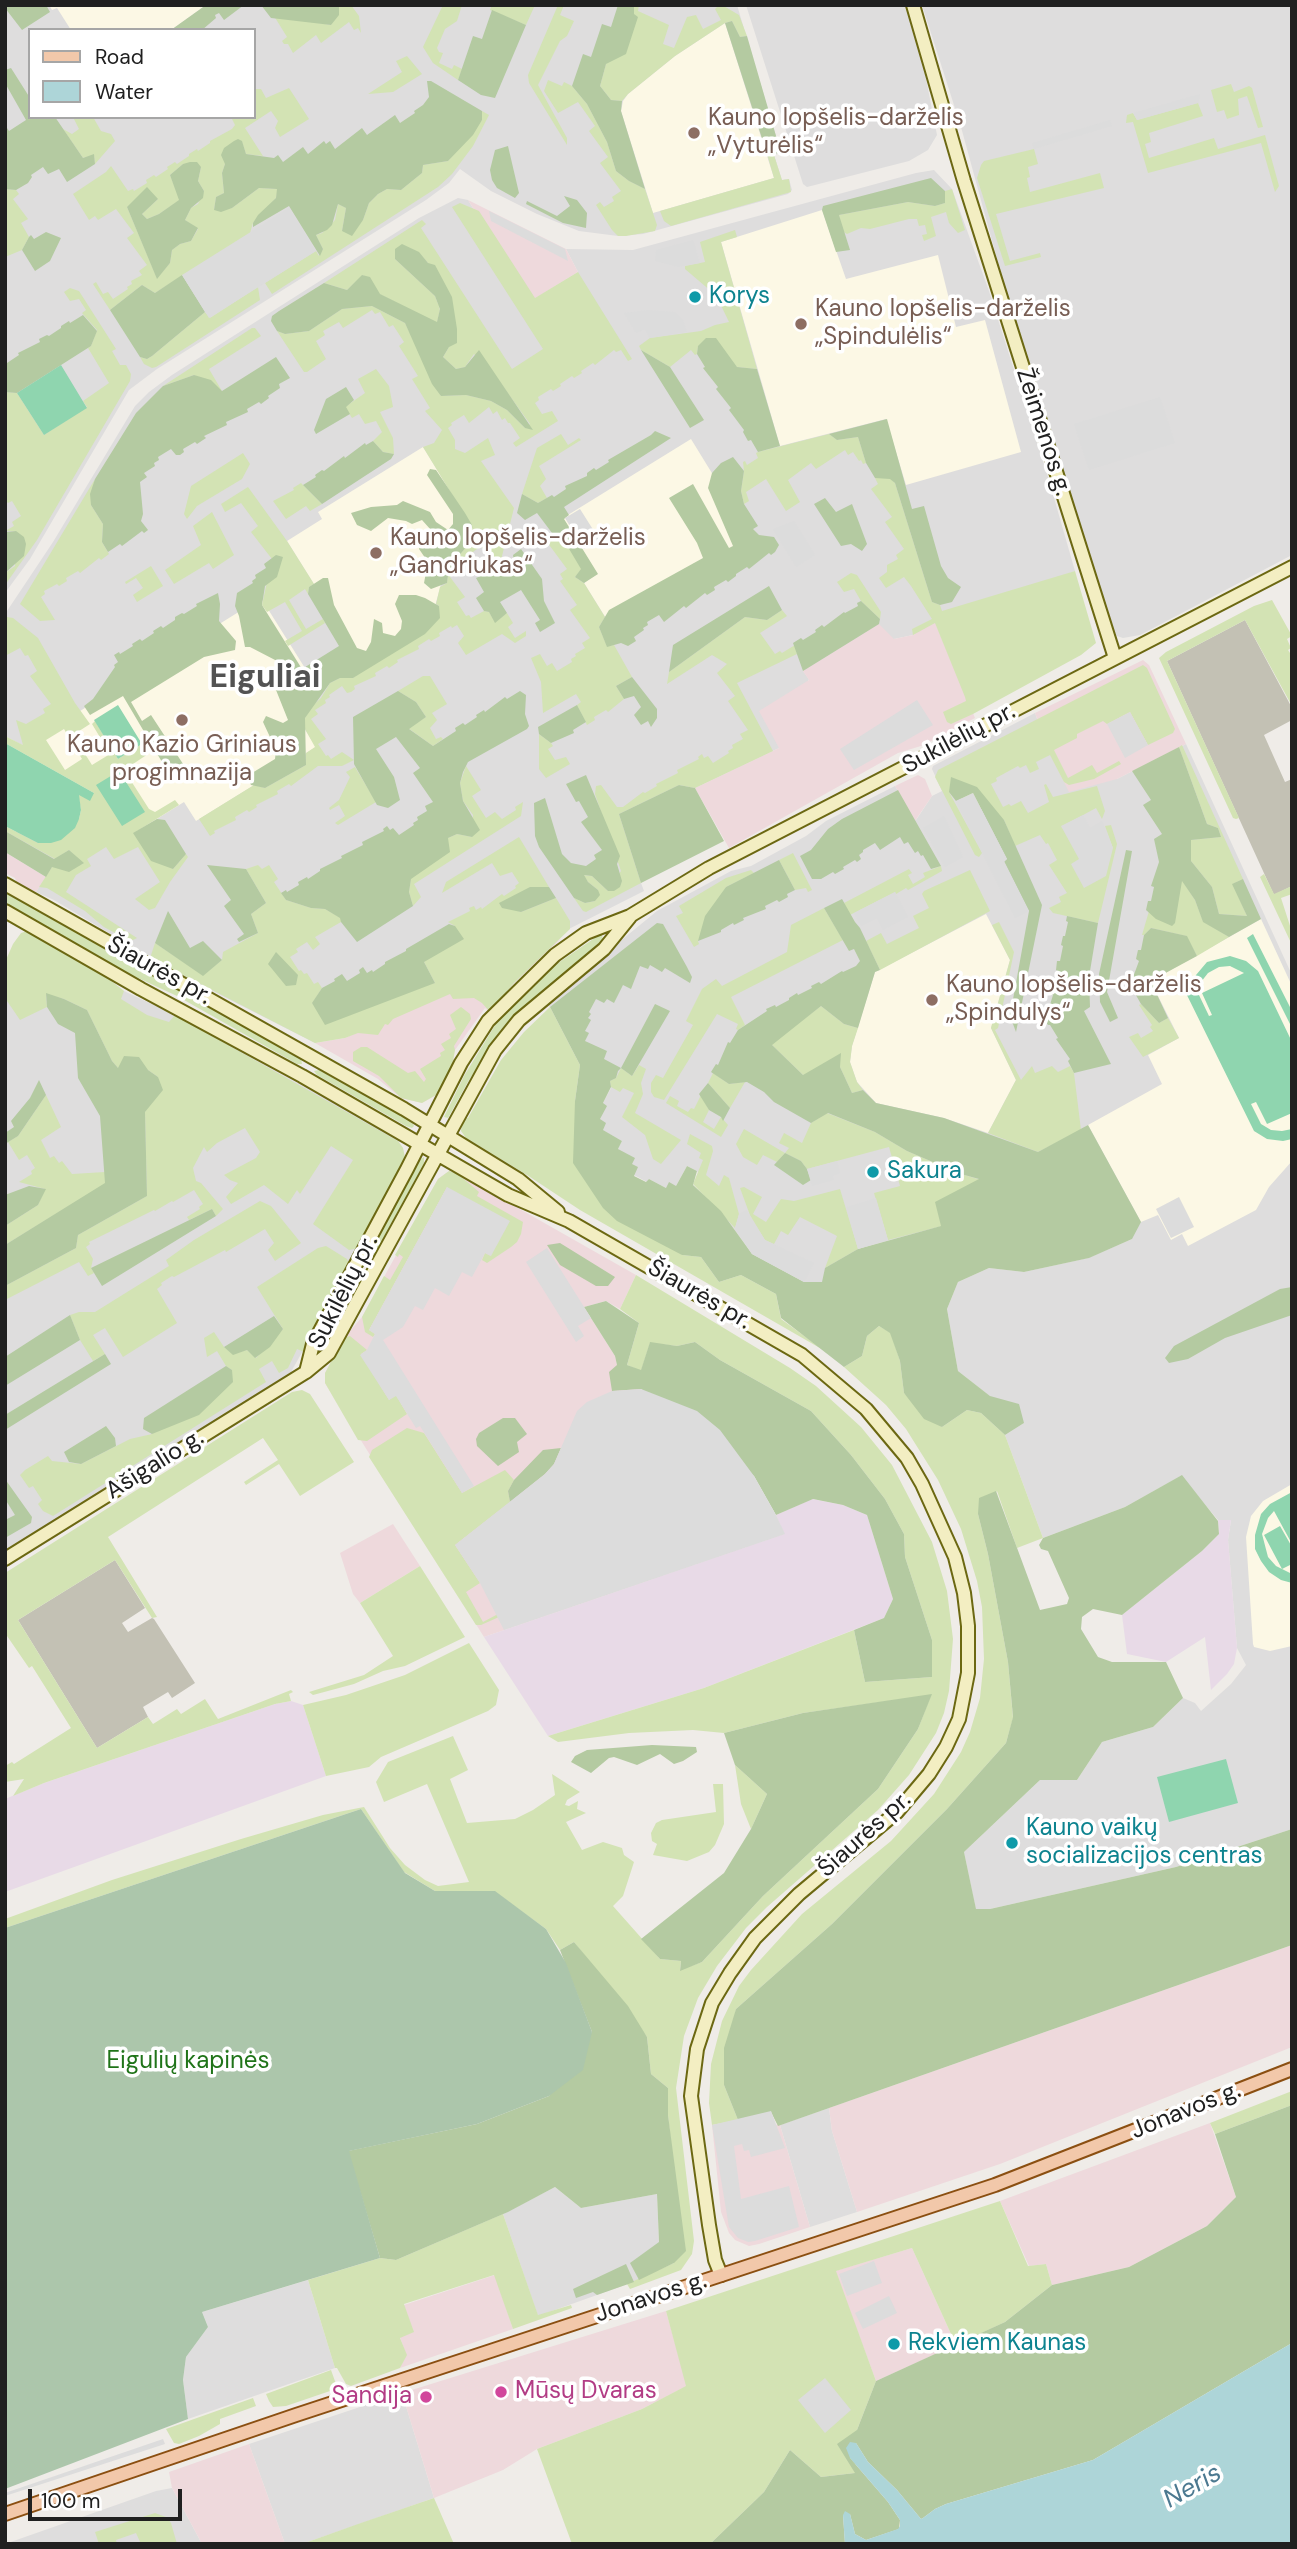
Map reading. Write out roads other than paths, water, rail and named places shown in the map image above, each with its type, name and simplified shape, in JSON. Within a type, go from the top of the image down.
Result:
[{"type":"main road","name":"Žeimenos g.","points":[[913,5],[964,181],[1115,658]]},
{"type":"main road","name":"Sukilėlių pr.","points":[[306,1372],[313,1344],[461,1063],[488,1021],[555,955],[586,933],[630,916],[700,873],[1292,567]]},
{"type":"main road","name":"Šiaurės pr.","points":[[5,884],[313,1057],[518,1179],[569,1221]]},
{"type":"main road","name":"Šiaurės pr.","points":[[5,911],[141,989],[302,1076],[508,1195],[569,1221],[802,1355],[866,1409],[907,1458],[922,1485],[950,1546],[964,1593],[968,1626],[968,1673],[959,1719],[929,1774],[897,1812],[799,1894],[755,1938],[719,1989],[703,2027],[693,2069],[691,2096],[709,2225],[715,2260],[721,2275]]},
{"type":"main road","name":"Sukilėlių pr.","points":[[306,1372],[329,1353],[495,1050],[519,1020],[604,949],[630,916]]},
{"type":"main road","points":[[302,1076],[313,1057]]},
{"type":"main road","name":"Ašigalio g.","points":[[5,1559],[306,1372]]},
{"type":"main road","name":"Jonavos g.","points":[[5,2514],[1019,2176],[1292,2069]]},
{"type":"water","name":"Neris","points":[[1292,2343],[1292,2544],[845,2544],[845,2511],[850,2514],[855,2534],[866,2540],[900,2526],[900,2520],[888,2502],[850,2458],[846,2448],[850,2442],[856,2443],[868,2462],[897,2490],[921,2519],[946,2504],[1093,2460]]},
{"type":"place","name":"Kauno lopšelis-darželis „Vyturėlis“","points":[[694,133]]},
{"type":"place","name":"Korys","points":[[695,297]]},
{"type":"place","name":"Kauno lopšelis-darželis „Spindulėlis“","points":[[801,324]]},
{"type":"place","name":"Kauno lopšelis-darželis „Gandriukas“","points":[[376,553]]},
{"type":"place","name":"Kauno Kazio Griniaus progimnazija","points":[[182,720]]},
{"type":"place","name":"Kauno lopšelis-darželis „Spindulys“","points":[[932,1000]]},
{"type":"place","name":"Sakura","points":[[873,1172]]},
{"type":"place","name":"Kauno vaikų socializacijos centras","points":[[1012,1843]]},
{"type":"place","name":"Rekviem Kaunas","points":[[894,2344]]},
{"type":"place","name":"Mūsų Dvaras","points":[[501,2392]]},
{"type":"place","name":"Sandija","points":[[426,2397]]},
{"type":"district","name":"Eiguliai","points":[[265,679]]},
{"type":"park label","name":"Eigulių kapinės","points":[[188,2062]]}]
